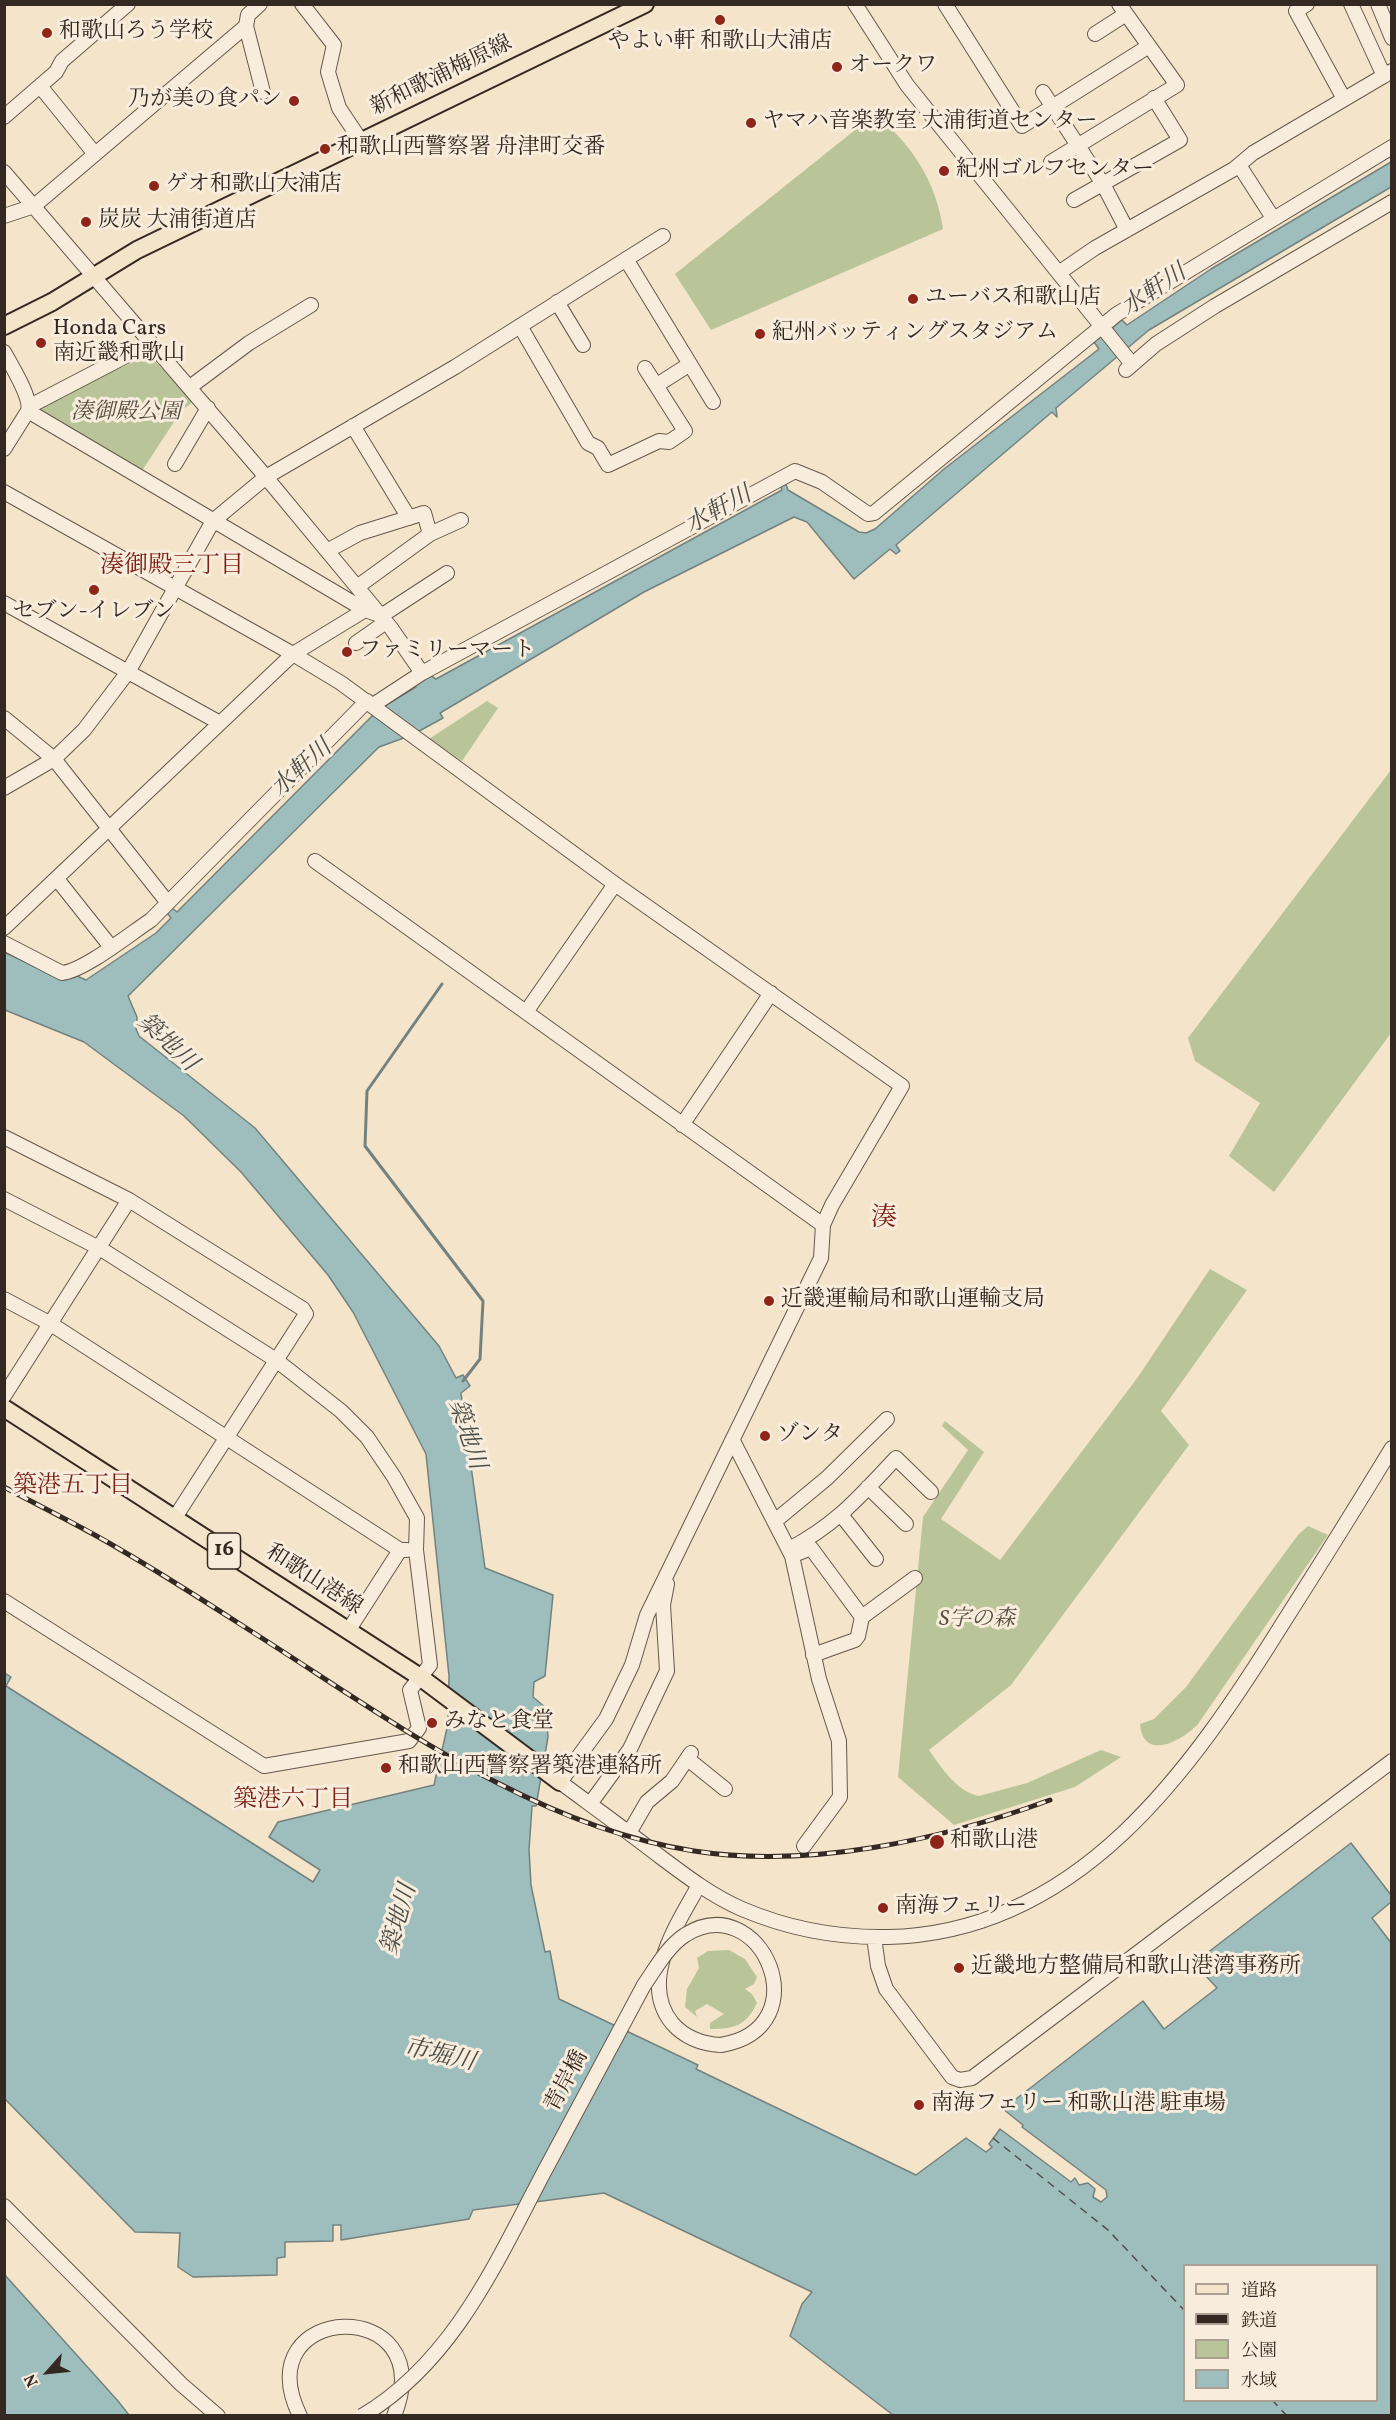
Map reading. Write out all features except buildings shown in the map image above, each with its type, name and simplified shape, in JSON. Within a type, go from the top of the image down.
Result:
[{"type":"main road","name":"新和歌浦梅原線","points":[[4,326],[52,302],[137,250],[645,4]]},
{"type":"main road","name":"和歌山港線","points":[[4,1408],[420,1677],[554,1777]]},
{"type":"street","points":[[4,117],[56,72],[62,60],[128,4]]},
{"type":"street","points":[[4,216],[34,206],[95,154],[244,15],[260,4]]},
{"type":"street","points":[[302,4],[334,45],[328,72],[339,108],[361,141]]},
{"type":"street","points":[[855,4],[907,85],[1060,272],[1104,329],[1129,367],[1156,344],[1215,306],[1392,202]]},
{"type":"street","points":[[945,4],[1022,126],[1149,46]]},
{"type":"street","points":[[1307,4],[1296,11],[1344,99]]},
{"type":"street","points":[[1060,272],[1239,165],[1253,153],[1388,74],[1351,4]]},
{"type":"street","points":[[1378,4],[1392,38]]},
{"type":"street","points":[[1051,162],[1177,85],[1123,9],[1095,34]]},
{"type":"street","points":[[244,15],[263,92]]},
{"type":"street","points":[[40,87],[95,154]]},
{"type":"street","points":[[1043,92],[1103,184],[1127,230]]},
{"type":"street","points":[[1074,201],[1180,140],[1154,98]]},
{"type":"street","points":[[4,943],[62,973],[70,972],[151,920],[372,704],[422,673],[795,471],[822,482],[868,514],[874,513],[1104,329],[1117,314],[1392,147]]},
{"type":"street","points":[[1239,165],[1273,218]]},
{"type":"street","points":[[4,172],[266,477],[382,618],[422,673]]},
{"type":"street","points":[[4,789],[54,759],[84,730],[128,672],[174,587],[213,522],[266,477],[520,326],[663,236]]},
{"type":"street","points":[[626,259],[713,402]]},
{"type":"street","points":[[557,302],[583,345]]},
{"type":"street","points":[[190,387],[249,343],[311,305]]},
{"type":"street","points":[[520,326],[588,443],[598,448],[608,465],[659,441],[669,442],[686,431],[645,368]]},
{"type":"street","points":[[4,449],[29,409],[151,343]]},
{"type":"street","points":[[4,352],[29,409],[213,522],[382,618]]},
{"type":"street","points":[[657,386],[690,364]]},
{"type":"street","points":[[175,464],[208,408]]},
{"type":"street","points":[[353,426],[409,518]]},
{"type":"street","points":[[4,492],[293,654],[372,704],[615,884],[902,1086],[832,1205],[824,1225],[821,1258],[647,1615],[632,1665],[606,1719],[554,1777],[699,1885],[742,1909],[788,1926],[822,1933],[874,1937],[938,1933],[980,1923],[1010,1911],[1066,1880],[1129,1827],[1186,1767],[1228,1711],[1392,1448]]},
{"type":"street","points":[[327,551],[360,533],[424,513],[430,534]]},
{"type":"street","points":[[357,587],[430,534],[461,520]]},
{"type":"street","points":[[356,643],[382,618],[447,573]]},
{"type":"street","points":[[4,603],[220,723]]},
{"type":"street","points":[[4,928],[293,654],[365,610]]},
{"type":"street","points":[[4,718],[54,759],[168,903]]},
{"type":"street","points":[[315,861],[824,1225]]},
{"type":"street","points":[[57,879],[111,947]]},
{"type":"street","points":[[526,1012],[615,884]]},
{"type":"street","points":[[682,1125],[771,993]]},
{"type":"street","points":[[4,1137],[129,1200],[303,1309],[306,1314],[174,1519]]},
{"type":"street","points":[[4,1199],[101,1249],[276,1360],[341,1411],[367,1437],[394,1477],[417,1518],[416,1550],[430,1665],[410,1690],[419,1728],[409,1741],[264,1766],[4,1601]]},
{"type":"street","points":[[4,1396],[101,1249],[129,1200]]},
{"type":"street","points":[[4,1299],[51,1324],[400,1550],[416,1550]]},
{"type":"street","points":[[775,1521],[827,1478],[887,1419]]},
{"type":"street","points":[[733,1441],[790,1553],[813,1655],[839,1741],[841,1793],[804,1846]]},
{"type":"street","points":[[790,1553],[842,1516],[898,1457],[931,1492]]},
{"type":"street","points":[[868,1487],[906,1524]]},
{"type":"street","points":[[842,1516],[876,1559]]},
{"type":"street","points":[[790,1553],[811,1548],[862,1617]]},
{"type":"street","points":[[348,1631],[400,1550]]},
{"type":"street","points":[[590,1804],[630,1749],[667,1671],[663,1605],[669,1570]]},
{"type":"street","points":[[813,1655],[855,1640],[862,1617],[915,1578]]},
{"type":"street","points":[[629,1833],[647,1802],[672,1781],[690,1756],[725,1789]]},
{"type":"street","points":[[874,1937],[879,1973],[892,1998],[952,2077],[960,2080],[972,2078],[1392,1761]]},
{"type":"street","name":"青岸橋","points":[[362,2415],[418,2371],[460,2324],[494,2268],[644,1985],[676,1943],[693,1931],[714,1926],[735,1929],[761,1948],[771,1967],[775,1989],[772,2007],[758,2028],[744,2038],[722,2044],[702,2042],[679,2030],[668,2017],[659,1993],[661,1968],[669,1941],[699,1885]]},
{"type":"street","points":[[4,2206],[181,2384],[218,2415]]},
{"type":"street","points":[[300,2415],[290,2394],[288,2371],[295,2354],[312,2336],[336,2325],[363,2327],[388,2342],[397,2355],[403,2378],[394,2415]]},
{"type":"green space","name":"紀州ゴルフセンター","points":[[875,114],[900,138],[920,165],[935,195],[943,229],[711,330],[675,274]]},
{"type":"green space","name":"湊御殿公園","points":[[149,355],[194,401],[181,411],[140,474],[33,408]]},
{"type":"green space","points":[[487,701],[498,708],[462,761],[429,739]]},
{"type":"green space","points":[[1391,770],[1391,1033],[1274,1192],[1229,1156],[1260,1103],[1195,1061],[1188,1038]]},
{"type":"green space","name":"S字の森","points":[[1210,1269],[1247,1290],[1161,1411],[1189,1445],[1011,1685],[929,1750],[957,1784],[971,1794],[979,1796],[1027,1783],[1101,1750],[1121,1757],[1075,1787],[954,1825],[898,1777],[923,1517],[968,1450],[942,1426],[945,1421],[984,1452],[941,1519],[1000,1560],[1138,1377]]},
{"type":"green space","points":[[1308,1526],[1328,1535],[1198,1724],[1183,1737],[1164,1745],[1148,1742],[1143,1736],[1140,1724],[1154,1719],[1186,1687],[1298,1535]]},
{"type":"green space","points":[[729,1950],[745,1959],[757,1977],[754,1984],[745,1989],[752,1994],[757,2003],[748,2017],[738,2025],[710,2029],[710,2023],[724,2014],[707,2004],[695,2011],[697,2017],[685,2007],[687,1989],[699,1968],[697,1958],[708,1951]]},
{"type":"water","points":[[1391,162],[1391,187],[1149,330],[1056,408],[1057,417],[1052,412],[896,545],[900,551],[896,554],[890,549],[854,579],[807,522],[794,517],[644,592],[440,713],[443,718],[412,735],[379,747],[128,996],[137,1017],[136,1029],[139,1036],[255,1128],[439,1346],[456,1378],[463,1375],[470,1386],[461,1393],[485,1568],[553,1595],[545,1676],[534,1682],[533,1697],[546,1708],[548,1737],[536,1806],[532,1806],[529,1850],[531,1885],[545,1952],[550,1951],[559,1999],[698,2065],[696,2069],[916,2175],[966,2138],[986,2152],[992,2147],[989,2144],[1000,2129],[1071,2182],[1075,2178],[1079,2185],[1088,2183],[1095,2189],[1093,2197],[1101,2202],[1107,2197],[1106,2190],[1022,2127],[1023,2125],[1003,2109],[1143,2001],[1164,2029],[1217,1988],[1194,1963],[1351,1843],[1391,1895],[1391,1902],[1372,1918],[1392,1944],[1391,2415],[893,2415],[790,2336],[802,2304],[812,2292],[604,2193],[473,2210],[469,2219],[341,2240],[341,2225],[333,2225],[333,2241],[285,2242],[285,2257],[277,2258],[277,2275],[193,2277],[178,2267],[180,2233],[135,2232],[5,2099],[5,1673],[11,1677],[6,1686],[313,1882],[320,1870],[269,1837],[278,1822],[434,1785],[448,1724],[449,1676],[426,1454],[353,1312],[328,1275],[241,1172],[184,1116],[84,1042],[5,1010],[4,952],[62,979],[77,976],[86,980],[156,933],[171,918],[167,913],[172,908],[177,912],[378,710],[416,687],[416,680],[428,674],[436,679],[782,490],[780,484],[785,482],[788,490],[859,532],[866,533],[875,529],[944,469],[1099,349],[1094,342],[1122,320],[1127,325],[1211,269]]},
{"type":"water","points":[[4,2274],[118,2401],[129,2415],[5,2415]]},
{"type":"waterway","points":[[442,984],[367,1091],[365,1146],[483,1301],[480,1359],[463,1381]]},
{"type":"ferry route","points":[[993,2138],[1108,2230],[1183,2309]]},
{"type":"ferry route","points":[[1274,2402],[1287,2416]]},
{"type":"railway","points":[[4,1487],[144,1564],[419,1739],[471,1769],[580,1820],[636,1839],[694,1851],[738,1856],[829,1853],[920,1838],[965,1827],[1050,1800]]},
{"type":"place","name":"やよい軒 和歌山大浦店","points":[[720,20]]},
{"type":"place","name":"和歌山ろう学校","points":[[47,33]]},
{"type":"place","name":"オークワ","points":[[837,67]]},
{"type":"place","name":"乃が美の食パン","points":[[294,101]]},
{"type":"place","name":"ヤマハ音楽教室 大浦街道センター","points":[[751,123]]},
{"type":"place","name":"和歌山西警察署 舟津町交番","points":[[325,149]]},
{"type":"place","name":"紀州ゴルフセンター","points":[[944,171]]},
{"type":"place","name":"ゲオ和歌山大浦店","points":[[154,186]]},
{"type":"place","name":"炭炭 大浦街道店","points":[[86,222]]},
{"type":"place","name":"ユーバス和歌山店","points":[[913,299]]},
{"type":"place","name":"紀州バッティングスタジアム","points":[[760,334]]},
{"type":"place","name":"Honda Cars 南近畿和歌山","points":[[41,343]]},
{"type":"place","name":"セブン-イレブン","points":[[94,590]]},
{"type":"place","name":"ファミリーマート","points":[[347,652]]},
{"type":"place","name":"近畿運輸局和歌山運輸支局","points":[[769,1301]]},
{"type":"place","name":"ゾンタ","points":[[765,1436]]},
{"type":"place","name":"みなと食堂","points":[[432,1723]]},
{"type":"place","name":"和歌山西警察署築港連絡所","points":[[386,1768]]},
{"type":"place","name":"和歌山港","points":[[937,1842]]},
{"type":"place","name":"南海フェリー","points":[[883,1908]]},
{"type":"place","name":"近畿地方整備局和歌山港湾事務所","points":[[959,1968]]},
{"type":"place","name":"南海フェリー 和歌山港 駐車場","points":[[919,2105]]},
{"type":"district","name":"湊御殿三丁目","points":[[172,568]]},
{"type":"district","name":"湊","points":[[884,1220]]},
{"type":"district","name":"築港五丁目","points":[[73,1488]]},
{"type":"district","name":"築港六丁目","points":[[293,1802]]},
{"type":"water label","name":"水軒川","points":[[1155,292]]},
{"type":"water label","name":"水軒川","points":[[719,512]]},
{"type":"water label","name":"水軒川","points":[[303,770]]},
{"type":"water label","name":"築地川","points":[[166,1044]]},
{"type":"water label","name":"築地川","points":[[465,1435]]},
{"type":"water label","name":"築地川","points":[[401,1920]]},
{"type":"water label","name":"市堀川","points":[[439,2057]]}]
